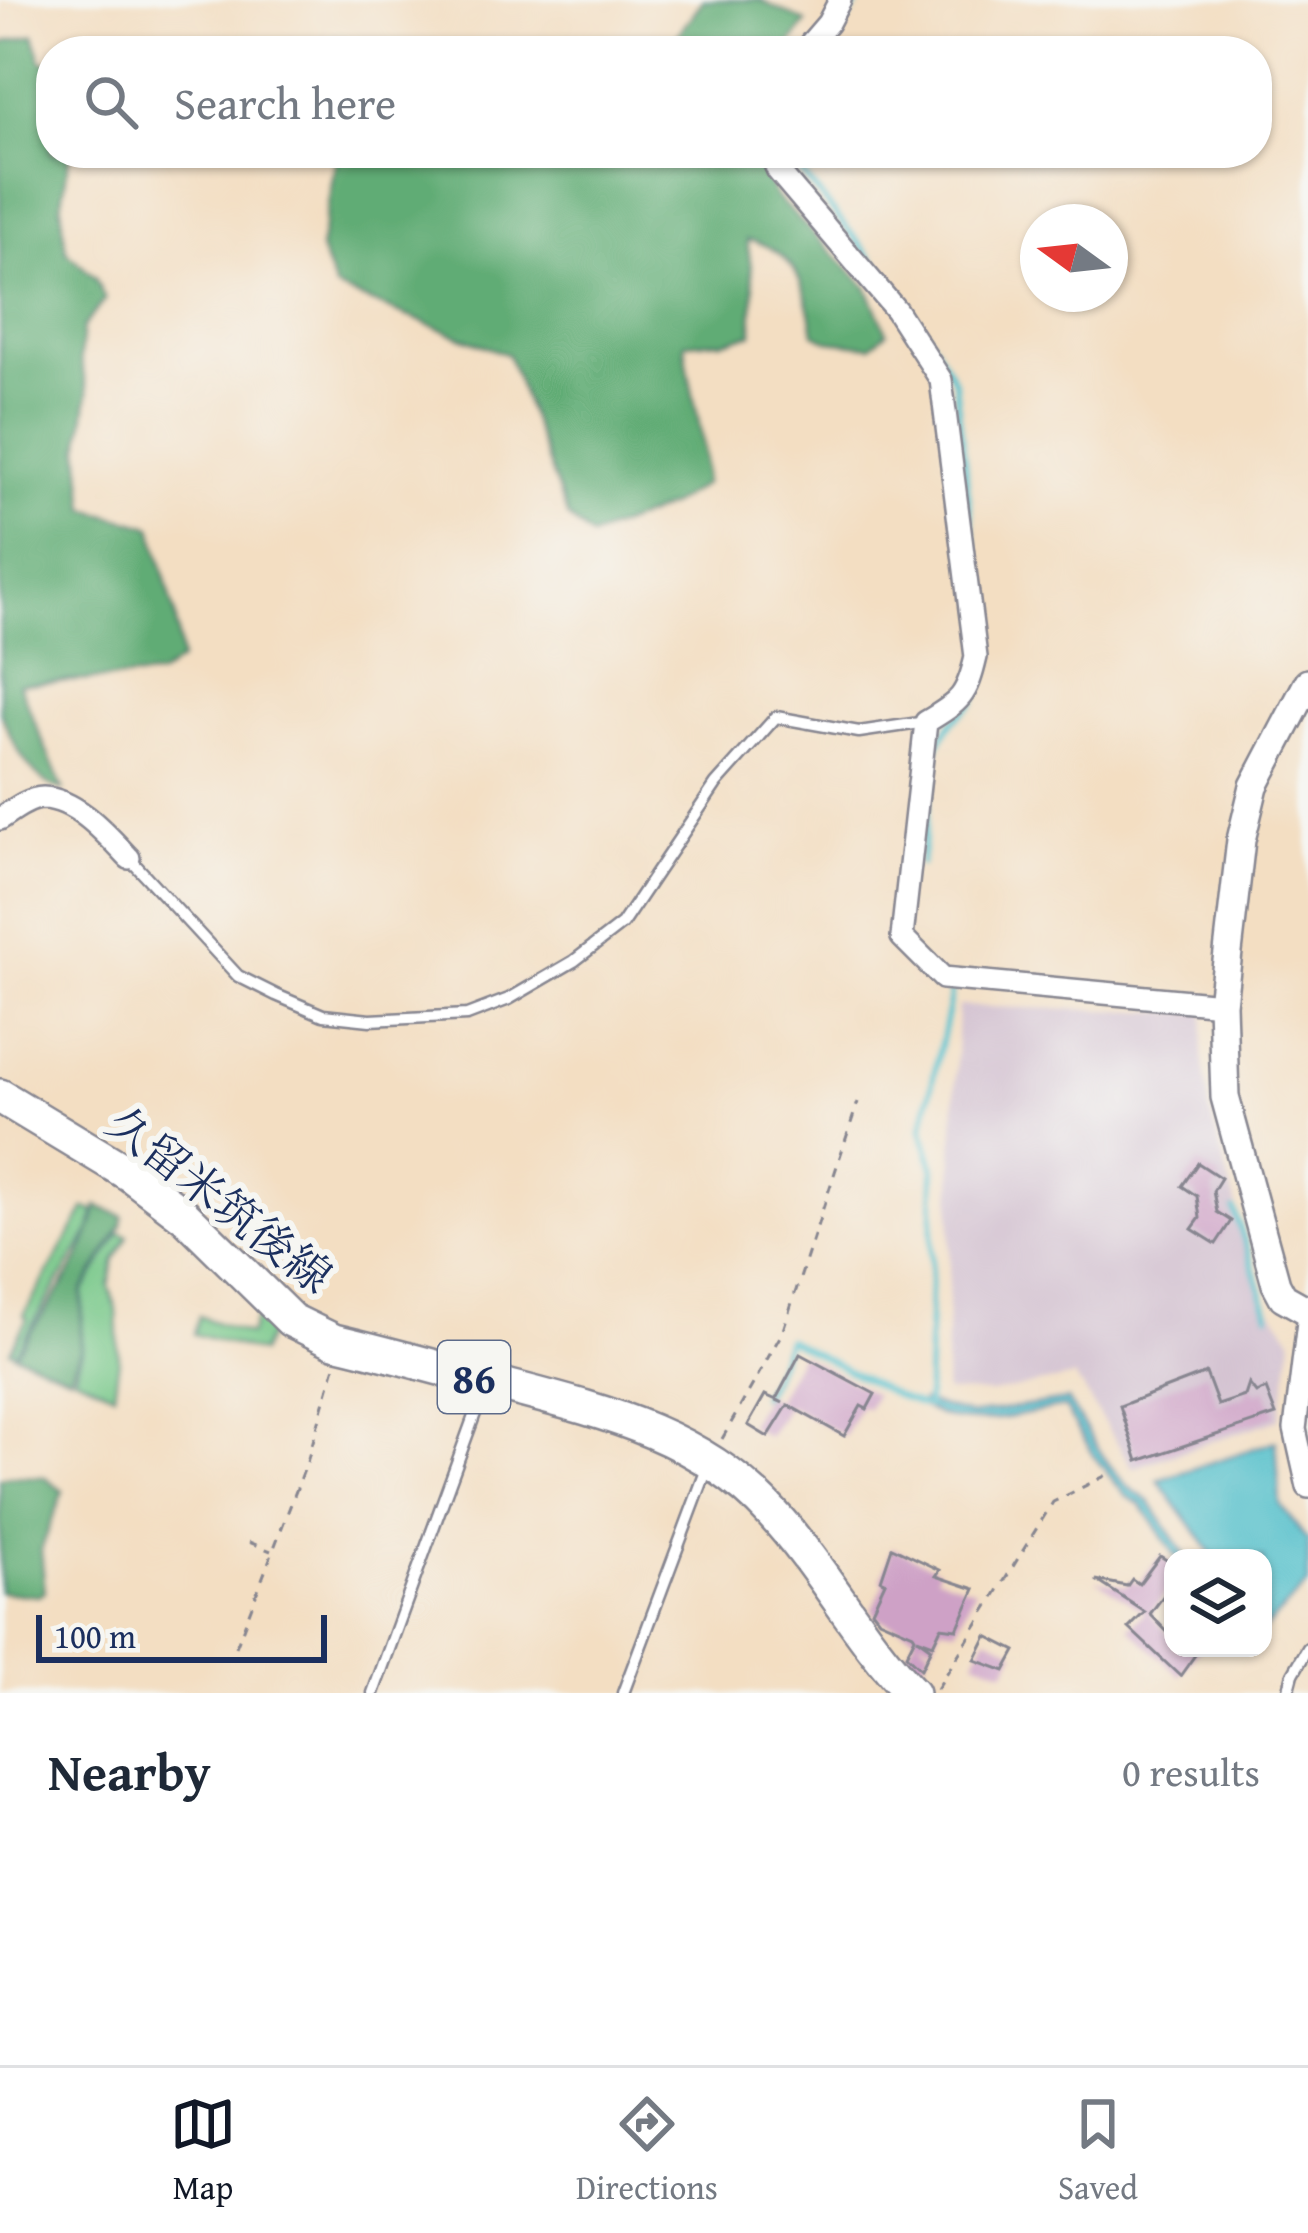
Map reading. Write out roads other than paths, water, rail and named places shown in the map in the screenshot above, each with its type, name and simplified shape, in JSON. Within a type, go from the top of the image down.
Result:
[{"type":"main road","name":"久留米筑後線","points":[[0,1096],[131,1175],[184,1216],[291,1320],[342,1343],[622,1416],[710,1461],[772,1513],[912,1693]]},
{"type":"street","points":[[817,36],[841,0]]},
{"type":"street","points":[[777,168],[896,310],[941,380],[976,657],[968,689],[926,722],[902,937],[943,978],[1222,1004]]},
{"type":"street","points":[[1308,682],[1253,787],[1240,840],[1222,1004],[1226,1097],[1276,1284],[1283,1297],[1308,1311]]},
{"type":"street","points":[[0,819],[43,798],[71,808],[129,858]]},
{"type":"street","points":[[1308,1322],[1295,1429],[1308,1487]]},
{"type":"lane","points":[[129,858],[238,976],[276,995],[323,1015],[370,1020],[467,1015],[525,990],[622,924],[716,784],[776,717],[860,732],[926,722]]},
{"type":"lane","points":[[373,1693],[487,1381]]},
{"type":"lane","points":[[623,1693],[710,1461]]},
{"type":"lane","points":[[1288,1693],[1308,1648]]},
{"type":"water","points":[[1067,1400],[1107,1462],[1128,1487],[1149,1501],[1181,1549],[1171,1549],[1141,1504],[1126,1496],[1064,1407],[972,1421],[937,1414],[921,1405],[922,1401],[971,1415]]},
{"type":"water","points":[[1276,1441],[1280,1505],[1308,1541],[1308,1584],[1272,1621],[1272,1549],[1208,1549],[1158,1480]]},
{"type":"waterway","points":[[836,36],[860,0]]},
{"type":"waterway","points":[[797,168],[873,260],[955,382],[988,658],[973,703],[952,722],[936,748],[921,864]]},
{"type":"waterway","points":[[927,1406],[934,1169],[922,1130],[951,982]]},
{"type":"waterway","points":[[1234,1210],[1269,1314]]},
{"type":"waterway","points":[[761,1396],[787,1339],[921,1405]]}]
